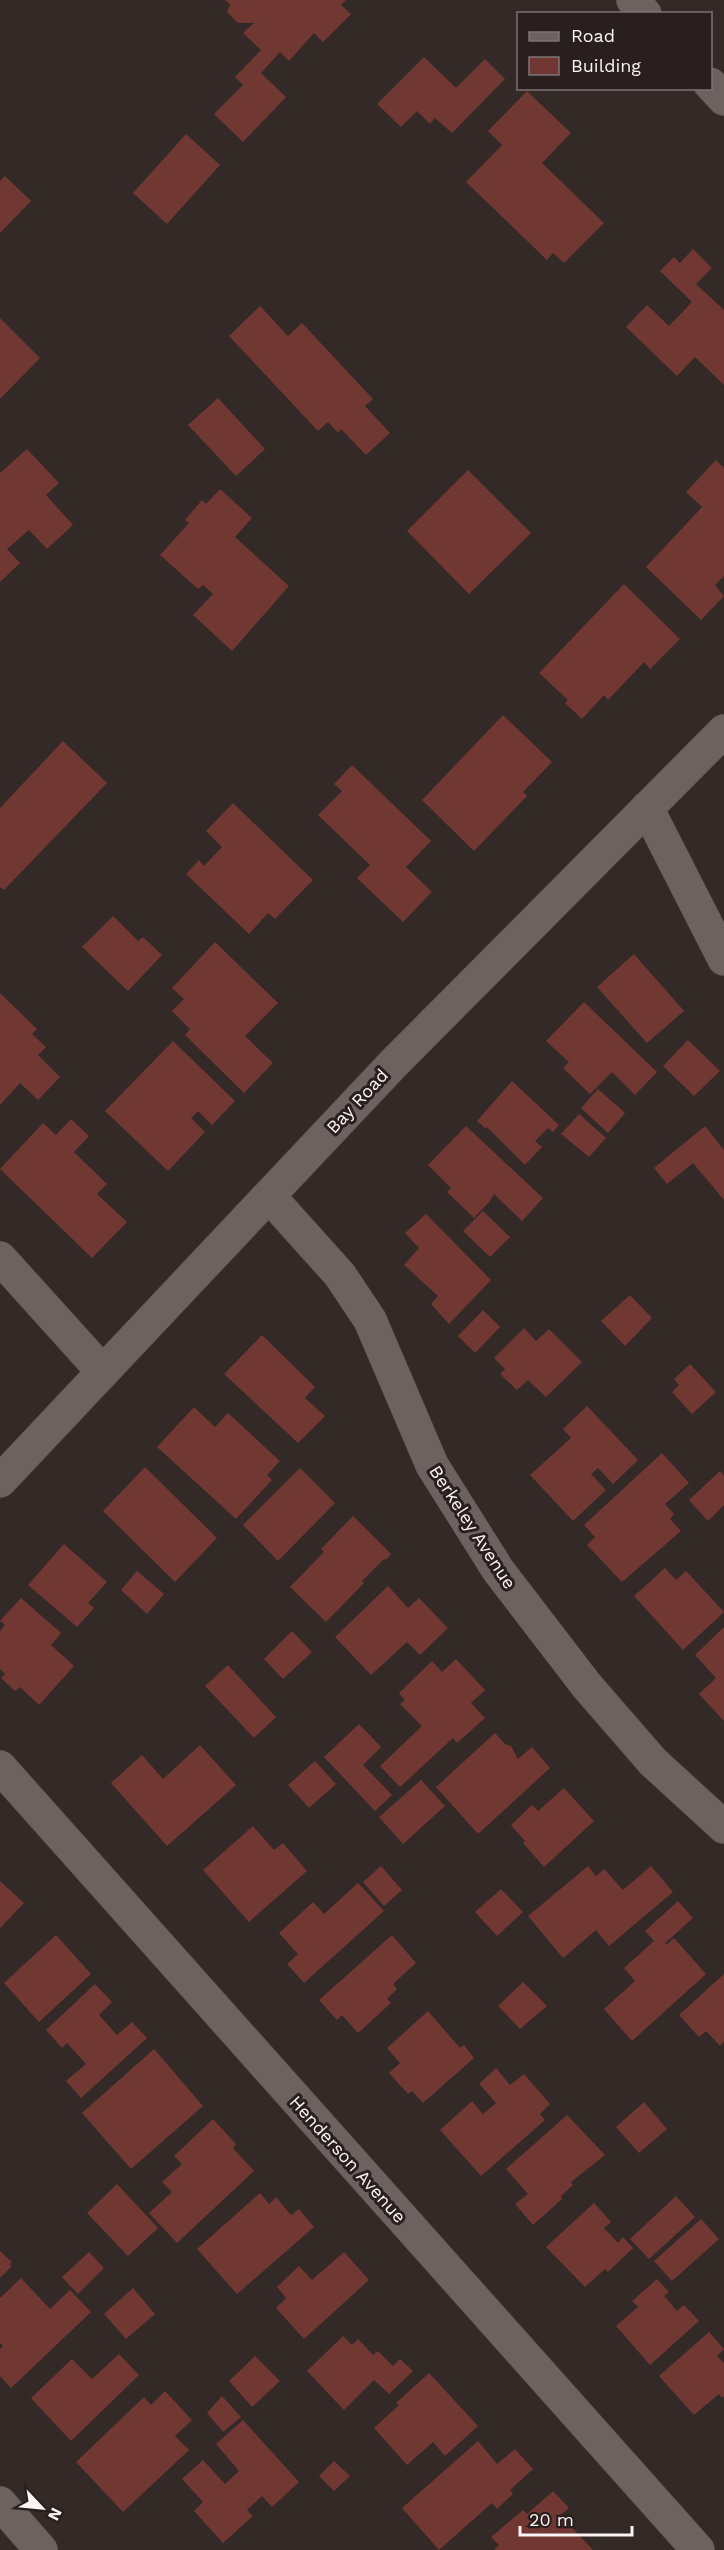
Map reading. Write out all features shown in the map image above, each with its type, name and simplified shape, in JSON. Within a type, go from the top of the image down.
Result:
[{"type":"street","points":[[633,0],[643,12]]},
{"type":"street","points":[[712,85],[724,99]]},
{"type":"street","name":"Bay Road","points":[[0,1481],[393,1064],[724,731]]},
{"type":"street","points":[[648,808],[724,959]]},
{"type":"street","name":"Berkeley Avenue","points":[[269,1196],[340,1275],[370,1320],[432,1465],[498,1570],[587,1686],[653,1762],[724,1827]]},
{"type":"street","points":[[0,1258],[103,1372]]},
{"type":"street","name":"Henderson Avenue","points":[[0,1767],[698,2550]]},
{"type":"street","points":[[0,2503],[42,2550]]},
{"type":"building","points":[[225,0],[346,0],[341,5],[351,14],[323,42],[314,33],[289,61],[280,52],[261,73],[286,97],[243,142],[214,114],[243,85],[235,77],[261,50],[243,33],[254,23],[238,23],[227,12],[230,4]]},
{"type":"building","points":[[424,57],[456,88],[485,59],[505,79],[452,133],[435,118],[430,124],[417,111],[401,127],[377,104]]},
{"type":"building","points":[[527,91],[571,133],[542,163],[604,223],[564,263],[553,253],[547,260],[466,182],[502,145],[488,131]]},
{"type":"building","points":[[186,134],[220,165],[167,224],[133,193]]},
{"type":"building","points":[[5,176],[31,201],[0,233],[0,181]]},
{"type":"building","points":[[693,249],[712,268],[696,284],[724,310],[724,385],[695,357],[677,376],[626,327],[647,305],[669,326],[692,302],[660,271],[674,257],[680,263]]},
{"type":"building","points":[[260,306],[288,336],[302,323],[373,399],[365,406],[390,433],[366,455],[341,429],[338,433],[328,422],[318,431],[229,336]]},
{"type":"building","points":[[0,318],[40,358],[0,399]]},
{"type":"building","points":[[218,398],[265,449],[236,476],[188,425]]},
{"type":"building","points":[[27,449],[59,483],[46,495],[73,525],[47,549],[29,530],[7,549],[20,563],[0,582],[0,473]]},
{"type":"building","points":[[716,460],[724,468],[724,576],[715,585],[724,596],[701,620],[646,567],[702,507],[686,492]]},
{"type":"building","points":[[468,470],[531,533],[469,594],[407,531]]},
{"type":"building","points":[[220,489],[252,518],[235,537],[289,586],[232,651],[193,615],[213,594],[203,585],[198,589],[160,555],[189,523],[185,520],[202,500],[206,504]]},
{"type":"building","points":[[624,584],[680,639],[650,669],[644,662],[608,700],[604,695],[582,719],[565,703],[568,700],[539,673]]},
{"type":"building","points":[[503,715],[552,762],[523,792],[527,796],[474,851],[422,800]]},
{"type":"building","points":[[63,741],[107,783],[4,890],[0,887],[0,808]]},
{"type":"building","points":[[352,765],[431,841],[406,867],[432,892],[403,922],[357,878],[370,865],[318,815],[342,791],[334,784]]},
{"type":"building","points":[[233,803],[313,880],[275,919],[268,913],[249,934],[186,874],[199,860],[204,866],[222,847],[206,831]]},
{"type":"building","points":[[113,916],[138,941],[143,937],[162,955],[128,991],[82,947]]},
{"type":"building","points":[[215,942],[278,1003],[245,1036],[273,1063],[244,1093],[185,1035],[190,1029],[172,1011],[184,999],[172,988]]},
{"type":"building","points":[[634,954],[684,1011],[647,1043],[597,987]]},
{"type":"building","points":[[0,993],[37,1029],[32,1034],[46,1047],[38,1055],[60,1077],[38,1100],[20,1083],[0,1105]]},
{"type":"building","points":[[584,1002],[657,1072],[635,1095],[612,1072],[590,1094],[563,1068],[569,1062],[546,1041]]},
{"type":"building","points":[[688,1040],[720,1071],[694,1096],[663,1066]]},
{"type":"building","points":[[173,1041],[235,1101],[212,1125],[198,1111],[191,1118],[205,1132],[168,1171],[105,1111]]},
{"type":"building","points":[[512,1081],[559,1125],[553,1132],[548,1128],[535,1141],[542,1147],[525,1165],[487,1127],[486,1129],[477,1121]]},
{"type":"building","points":[[598,1089],[625,1113],[608,1133],[581,1108]]},
{"type":"building","points":[[579,1114],[606,1138],[589,1157],[561,1134]]},
{"type":"building","points":[[71,1119],[89,1136],[74,1152],[107,1184],[97,1194],[127,1222],[92,1258],[0,1169],[43,1123],[56,1135]]},
{"type":"building","points":[[466,1126],[543,1198],[522,1221],[494,1194],[474,1218],[447,1192],[451,1188],[428,1165]]},
{"type":"building","points":[[705,1126],[724,1150],[724,1200],[693,1163],[667,1184],[654,1168]]},
{"type":"building","points":[[483,1211],[510,1237],[490,1257],[463,1231]]},
{"type":"building","points":[[426,1214],[491,1280],[449,1324],[431,1304],[438,1296],[404,1265],[419,1248],[405,1233]]},
{"type":"building","points":[[630,1295],[652,1318],[625,1346],[601,1321]]},
{"type":"building","points":[[483,1310],[500,1327],[475,1353],[458,1336]]},
{"type":"building","points":[[524,1328],[536,1341],[549,1329],[582,1362],[546,1397],[528,1380],[517,1390],[500,1374],[505,1369],[494,1358]]},
{"type":"building","points":[[262,1335],[315,1387],[305,1398],[325,1416],[298,1443],[224,1374]]},
{"type":"building","points":[[690,1364],[716,1392],[692,1414],[672,1392],[679,1385],[674,1379]]},
{"type":"building","points":[[587,1406],[638,1460],[613,1484],[598,1468],[591,1474],[606,1490],[573,1521],[530,1475],[571,1438],[563,1429]]},
{"type":"building","points":[[194,1407],[215,1427],[228,1413],[280,1461],[267,1475],[272,1480],[236,1519],[157,1447]]},
{"type":"building","points":[[662,1453],[689,1483],[665,1504],[674,1514],[670,1519],[681,1531],[622,1582],[587,1545],[595,1537],[584,1525]]},
{"type":"building","points":[[145,1467],[217,1538],[175,1582],[103,1511]]},
{"type":"building","points":[[300,1468],[335,1503],[278,1561],[243,1525]]},
{"type":"building","points":[[720,1471],[724,1476],[724,1505],[708,1521],[689,1500]]},
{"type":"building","points":[[353,1516],[391,1554],[362,1581],[364,1583],[326,1622],[290,1587],[324,1552],[321,1549]]},
{"type":"building","points":[[64,1544],[107,1582],[88,1603],[94,1608],[77,1627],[28,1585]]},
{"type":"building","points":[[665,1568],[676,1580],[686,1571],[724,1612],[683,1650],[634,1596]]},
{"type":"building","points":[[137,1571],[164,1594],[147,1614],[121,1590]]},
{"type":"building","points":[[388,1586],[408,1608],[419,1598],[448,1628],[420,1655],[407,1642],[371,1675],[335,1637]]},
{"type":"building","points":[[21,1598],[61,1633],[51,1645],[74,1666],[39,1705],[20,1687],[15,1691],[1,1678],[5,1674],[0,1669],[0,1631],[5,1625],[0,1621]]},
{"type":"building","points":[[724,1627],[724,1721],[699,1694],[716,1678],[695,1655]]},
{"type":"building","points":[[292,1631],[312,1652],[283,1679],[264,1659]]},
{"type":"building","points":[[456,1659],[485,1690],[471,1703],[485,1718],[457,1743],[453,1738],[400,1787],[380,1766],[422,1726],[400,1704],[405,1700],[399,1693],[432,1661],[442,1672]]},
{"type":"building","points":[[228,1665],[276,1717],[254,1738],[205,1686]]},
{"type":"building","points":[[359,1724],[381,1747],[363,1765],[392,1795],[375,1811],[324,1757]]},
{"type":"building","points":[[495,1733],[505,1744],[511,1746],[518,1759],[532,1747],[550,1768],[478,1834],[436,1787]]},
{"type":"building","points":[[200,1745],[236,1785],[167,1846],[111,1783],[142,1755],[163,1779]]},
{"type":"building","points":[[315,1761],[336,1784],[309,1808],[288,1785]]},
{"type":"building","points":[[421,1780],[445,1806],[403,1844],[379,1817]]},
{"type":"building","points":[[564,1788],[594,1821],[544,1867],[511,1825],[532,1805],[538,1811]]},
{"type":"building","points":[[253,1826],[274,1850],[283,1843],[307,1871],[249,1922],[203,1870]]},
{"type":"building","points":[[381,1866],[402,1890],[384,1906],[363,1882]]},
{"type":"building","points":[[588,1866],[596,1876],[604,1869],[623,1890],[651,1866],[673,1892],[609,1946],[596,1930],[563,1958],[528,1916]]},
{"type":"building","points":[[0,1881],[24,1903],[0,1928]]},
{"type":"building","points":[[358,1883],[384,1911],[304,1983],[287,1964],[298,1954],[279,1933],[313,1902],[324,1914]]},
{"type":"building","points":[[501,1889],[523,1912],[497,1936],[475,1912]]},
{"type":"building","points":[[678,1901],[693,1918],[665,1943],[666,1945],[674,1938],[706,1974],[632,2041],[604,2009],[635,1981],[624,1968],[654,1941],[645,1931]]},
{"type":"building","points":[[56,1935],[91,1974],[39,2022],[4,1983]]},
{"type":"building","points":[[392,1935],[416,1963],[393,1984],[397,1989],[387,1999],[391,2003],[358,2033],[342,2015],[337,2020],[319,2000]]},
{"type":"building","points":[[724,1974],[724,2041],[720,2046],[706,2031],[699,2037],[679,2015]]},
{"type":"building","points":[[523,1982],[547,2006],[520,2029],[498,2006]]},
{"type":"building","points":[[95,1984],[112,2002],[99,2015],[117,2035],[132,2022],[147,2038],[81,2098],[66,2081],[86,2064],[67,2043],[62,2048],[46,2030]]},
{"type":"building","points":[[428,2011],[460,2048],[464,2045],[474,2058],[423,2103],[412,2091],[408,2094],[389,2073],[400,2063],[387,2048]]},
{"type":"building","points":[[154,2049],[203,2106],[131,2169],[82,2113]]},
{"type":"building","points":[[496,2068],[510,2085],[524,2074],[550,2104],[540,2114],[545,2120],[481,2176],[440,2130],[472,2101],[483,2114],[496,2103],[479,2084]]},
{"type":"building","points":[[644,2102],[667,2129],[639,2153],[616,2127]]},
{"type":"building","points":[[567,2115],[605,2155],[571,2182],[573,2185],[561,2196],[562,2199],[533,2225],[515,2204],[528,2194],[506,2169]]},
{"type":"building","points":[[213,2119],[236,2144],[233,2148],[254,2171],[177,2243],[149,2213],[172,2192],[162,2182],[182,2164],[174,2156]]},
{"type":"building","points":[[117,2184],[158,2228],[128,2256],[87,2213]]},
{"type":"building","points":[[260,2193],[269,2204],[276,2197],[291,2215],[299,2209],[314,2227],[237,2294],[197,2249]]},
{"type":"building","points":[[676,2196],[695,2217],[649,2259],[630,2239]]},
{"type":"building","points":[[594,2203],[611,2222],[604,2228],[618,2243],[623,2237],[633,2248],[608,2272],[605,2269],[585,2287],[546,2247]]},
{"type":"building","points":[[701,2219],[719,2239],[672,2281],[654,2261]]},
{"type":"building","points":[[0,2251],[12,2262],[10,2264],[12,2266],[0,2278]]},
{"type":"building","points":[[89,2252],[104,2268],[78,2294],[62,2277]]},
{"type":"building","points":[[344,2252],[369,2280],[304,2339],[276,2308],[286,2298],[277,2287],[299,2266],[312,2280]]},
{"type":"building","points":[[21,2278],[50,2309],[70,2290],[91,2312],[11,2388],[0,2376],[0,2349],[3,2346],[0,2343],[0,2298]]},
{"type":"building","points":[[657,2279],[669,2292],[664,2296],[677,2311],[684,2305],[699,2321],[650,2365],[616,2326],[638,2307],[632,2301]]},
{"type":"building","points":[[133,2288],[155,2314],[126,2339],[104,2314]]},
{"type":"building","points":[[709,2332],[724,2349],[717,2356],[724,2363],[724,2396],[722,2398],[719,2394],[694,2415],[659,2376]]},
{"type":"building","points":[[343,2336],[352,2345],[358,2339],[373,2355],[378,2351],[393,2366],[400,2359],[413,2371],[389,2394],[374,2380],[344,2410],[307,2371]]},
{"type":"building","points":[[119,2354],[139,2375],[71,2441],[31,2398],[72,2359],[92,2379]]},
{"type":"building","points":[[255,2356],[280,2381],[252,2407],[229,2381]]},
{"type":"building","points":[[429,2373],[478,2426],[445,2456],[433,2442],[407,2465],[374,2428],[399,2405],[396,2403]]},
{"type":"building","points":[[165,2391],[192,2420],[175,2436],[189,2450],[123,2512],[76,2462],[144,2397],[151,2405]]},
{"type":"building","points":[[222,2396],[241,2417],[223,2432],[207,2413]]},
{"type":"building","points":[[243,2420],[299,2482],[272,2507],[262,2496],[247,2510],[253,2516],[223,2543],[194,2511],[203,2502],[182,2479],[203,2460],[225,2484],[239,2471],[216,2444]]},
{"type":"building","points":[[478,2441],[497,2464],[515,2449],[533,2469],[510,2490],[513,2494],[497,2509],[492,2503],[439,2550],[402,2508]]},
{"type":"building","points":[[334,2461],[350,2476],[334,2491],[319,2476]]},
{"type":"building","points":[[553,2491],[569,2508],[560,2515],[593,2550],[494,2550],[499,2545],[491,2537],[523,2510],[527,2514]]}]
